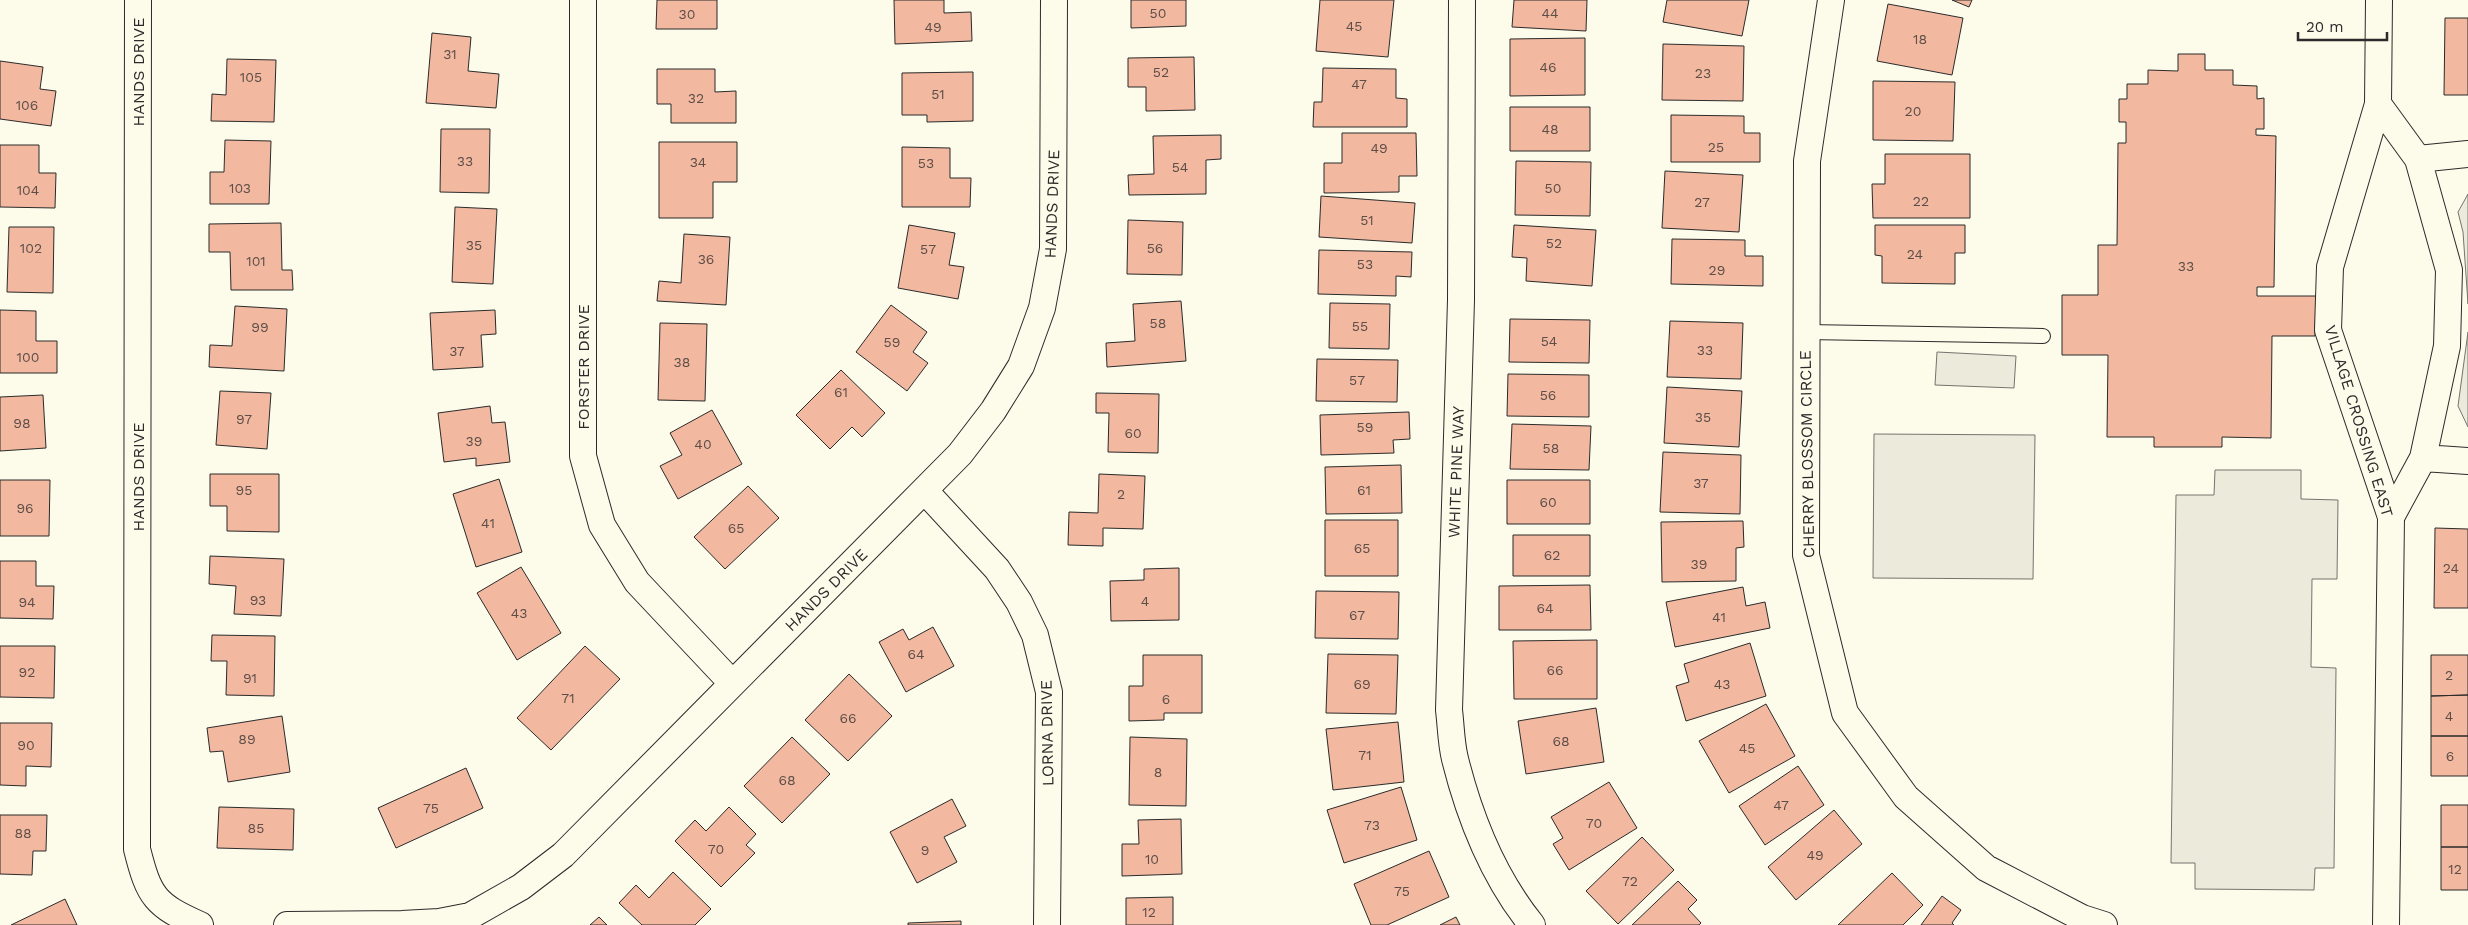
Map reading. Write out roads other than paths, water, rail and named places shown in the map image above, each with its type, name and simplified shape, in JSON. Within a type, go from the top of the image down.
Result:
[{"type":"street","name":"HANDS DRIVE","points":[[138,0],[138,849],[144,878],[152,895],[172,912],[200,925]]},
{"type":"street","name":"FORSTER DRIVE","points":[[583,0],[583,456],[602,525],[636,582],[732,683]]},
{"type":"street","name":"HANDS DRIVE","points":[[286,925],[402,924],[471,921],[521,887],[564,855],[960,454],[993,411],[1020,366],[1042,308],[1053,249],[1054,0]]},
{"type":"street","name":"WHITE PINE WAY","points":[[1462,0],[1461,300],[1449,710],[1454,758],[1471,813],[1488,855],[1518,907],[1532,925]]},
{"type":"street","name":"CHERRY BLOSSOM CIRCLE","points":[[1831,0],[1807,161],[1806,555],[1845,713],[1906,797],[1986,868],[2082,918],[2104,925]]},
{"type":"street","name":"VILLAGE CROSSING EAST","points":[[2379,0],[2378,104],[2330,267],[2328,330],[2390,517],[2386,925]]},
{"type":"street","points":[[2378,104],[2418,159],[2449,270],[2447,346],[2423,458],[2390,517]]},
{"type":"street","points":[[2418,159],[2468,154]]},
{"type":"street","points":[[2423,458],[2468,461]]},
{"type":"street","name":"LORNA DRIVE","points":[[925,491],[997,569],[1019,602],[1036,634],[1048,692],[1047,925]]},
{"type":"lane","points":[[1806,332],[2043,336]]}]
